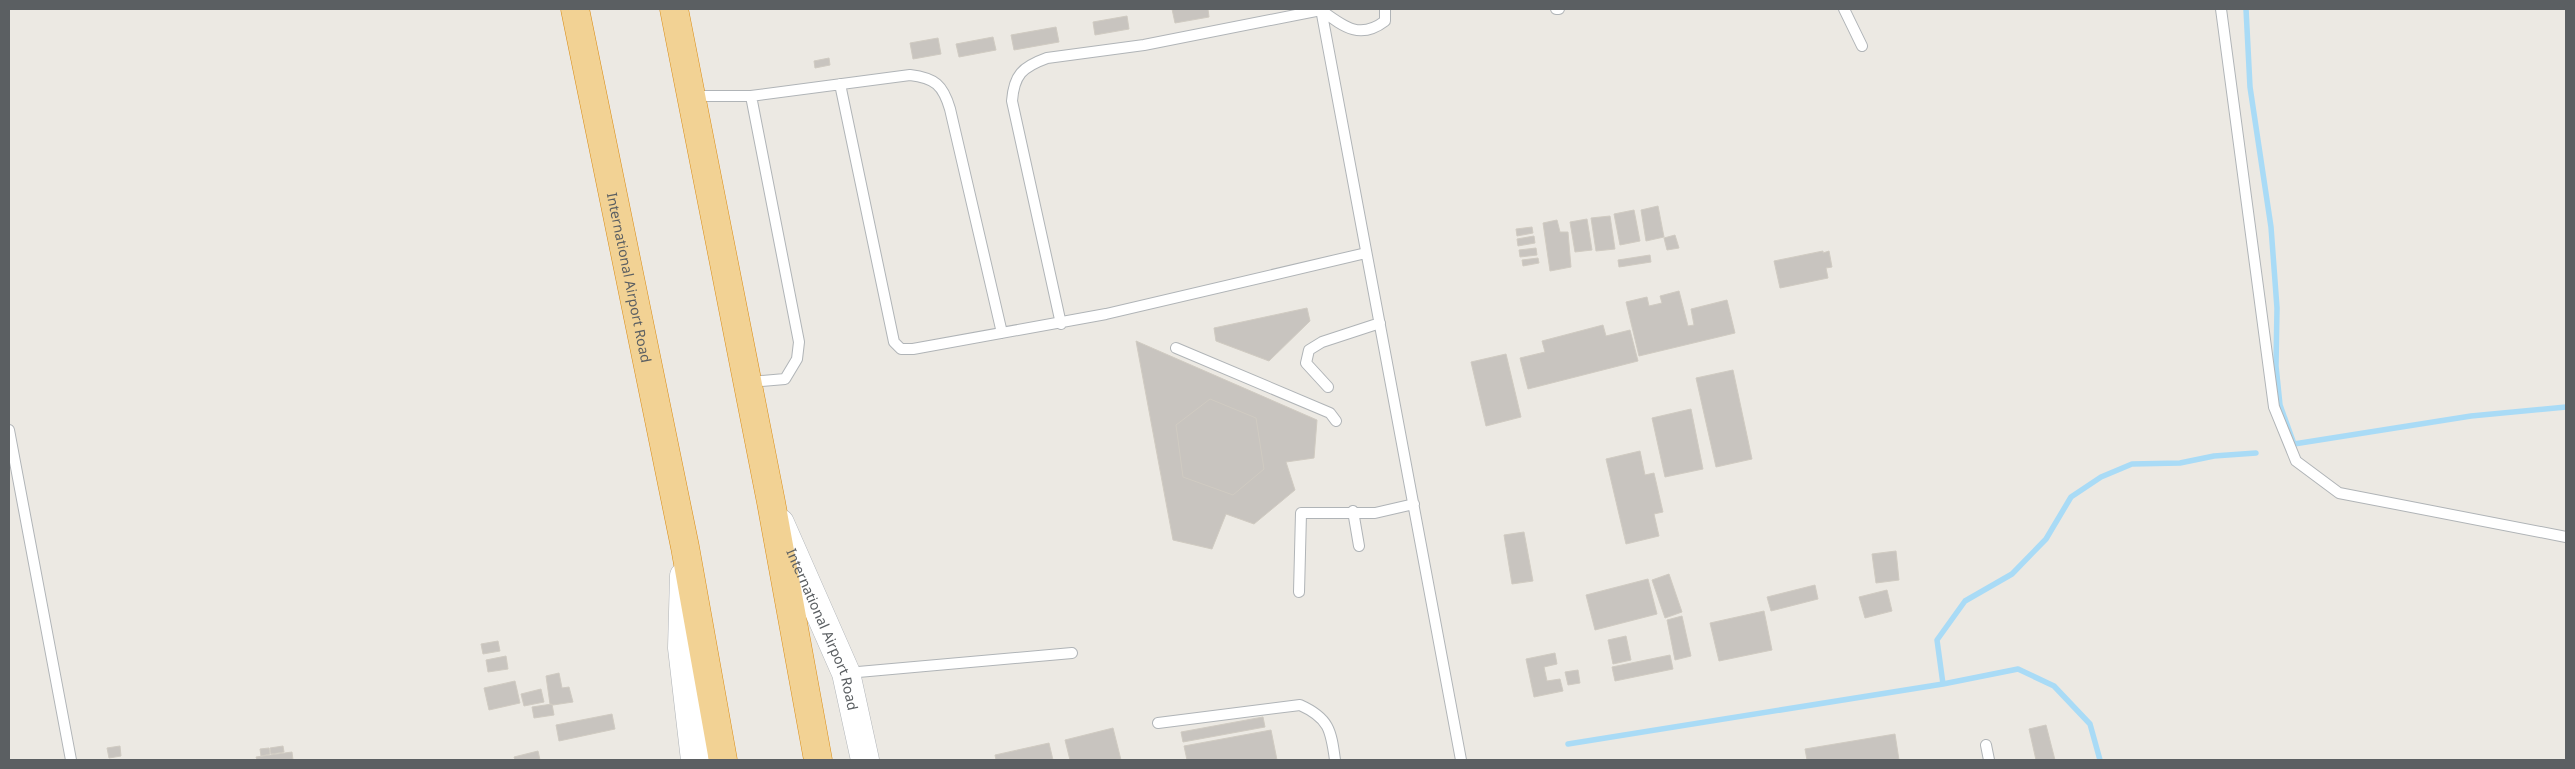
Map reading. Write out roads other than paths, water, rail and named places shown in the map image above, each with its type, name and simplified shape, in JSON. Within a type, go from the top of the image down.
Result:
[{"type":"highway","name":"International Airport Road","points":[[576,9],[684,547],[723,760]]},
{"type":"highway","name":"International Airport Road","points":[[674,9],[748,382],[818,760]]},
{"type":"main road","name":"International Airport Road","points":[[771,502],[846,673],[865,760]]},
{"type":"main road","name":"International Airport Road","points":[[684,547],[682,648],[695,760]]},
{"type":"lane","points":[[1061,324],[1012,101],[1013,84],[1020,72],[1046,58],[1144,45],[1321,10],[1340,25],[1360,32],[1374,29],[1385,21],[1385,9]]},
{"type":"lane","points":[[1844,9],[1862,46]]},
{"type":"lane","points":[[2221,9],[2274,407],[2296,461],[2339,494],[2566,537]]},
{"type":"lane","points":[[1321,10],[1414,504],[1459,759]]},
{"type":"lane","points":[[690,96],[751,96],[910,75],[922,76],[938,83],[946,93],[1002,333]]},
{"type":"lane","points":[[840,84],[894,342],[901,349],[913,349],[1061,324],[1150,305],[1366,253]]},
{"type":"lane","points":[[748,382],[785,379],[797,359],[799,342],[751,96]]},
{"type":"lane","points":[[1328,387],[1306,363],[1310,350],[1322,342],[1380,323]]},
{"type":"lane","points":[[1176,348],[1330,413],[1336,421]]},
{"type":"lane","points":[[9,430],[71,760]]},
{"type":"lane","points":[[1300,592],[1301,513],[1353,511],[1375,513],[1414,504]]},
{"type":"lane","points":[[1353,511],[1359,546]]},
{"type":"lane","points":[[846,673],[1072,653]]},
{"type":"lane","points":[[1158,723],[1300,705],[1316,712],[1327,723],[1336,760]]},
{"type":"lane","points":[[1986,745],[1989,760]]},
{"type":"waterway","points":[[2246,9],[2250,87],[2271,227],[2277,308],[2276,366],[2280,405],[2294,444],[2471,416],[2566,407]]},
{"type":"waterway","points":[[1943,684],[1937,640],[1965,601],[2012,574],[2046,539],[2071,497],[2101,477],[2132,464],[2180,463],[2214,456],[2256,453]]},
{"type":"waterway","points":[[1568,744],[1943,684],[2018,669],[2054,686],[2090,724],[2100,760]]}]
